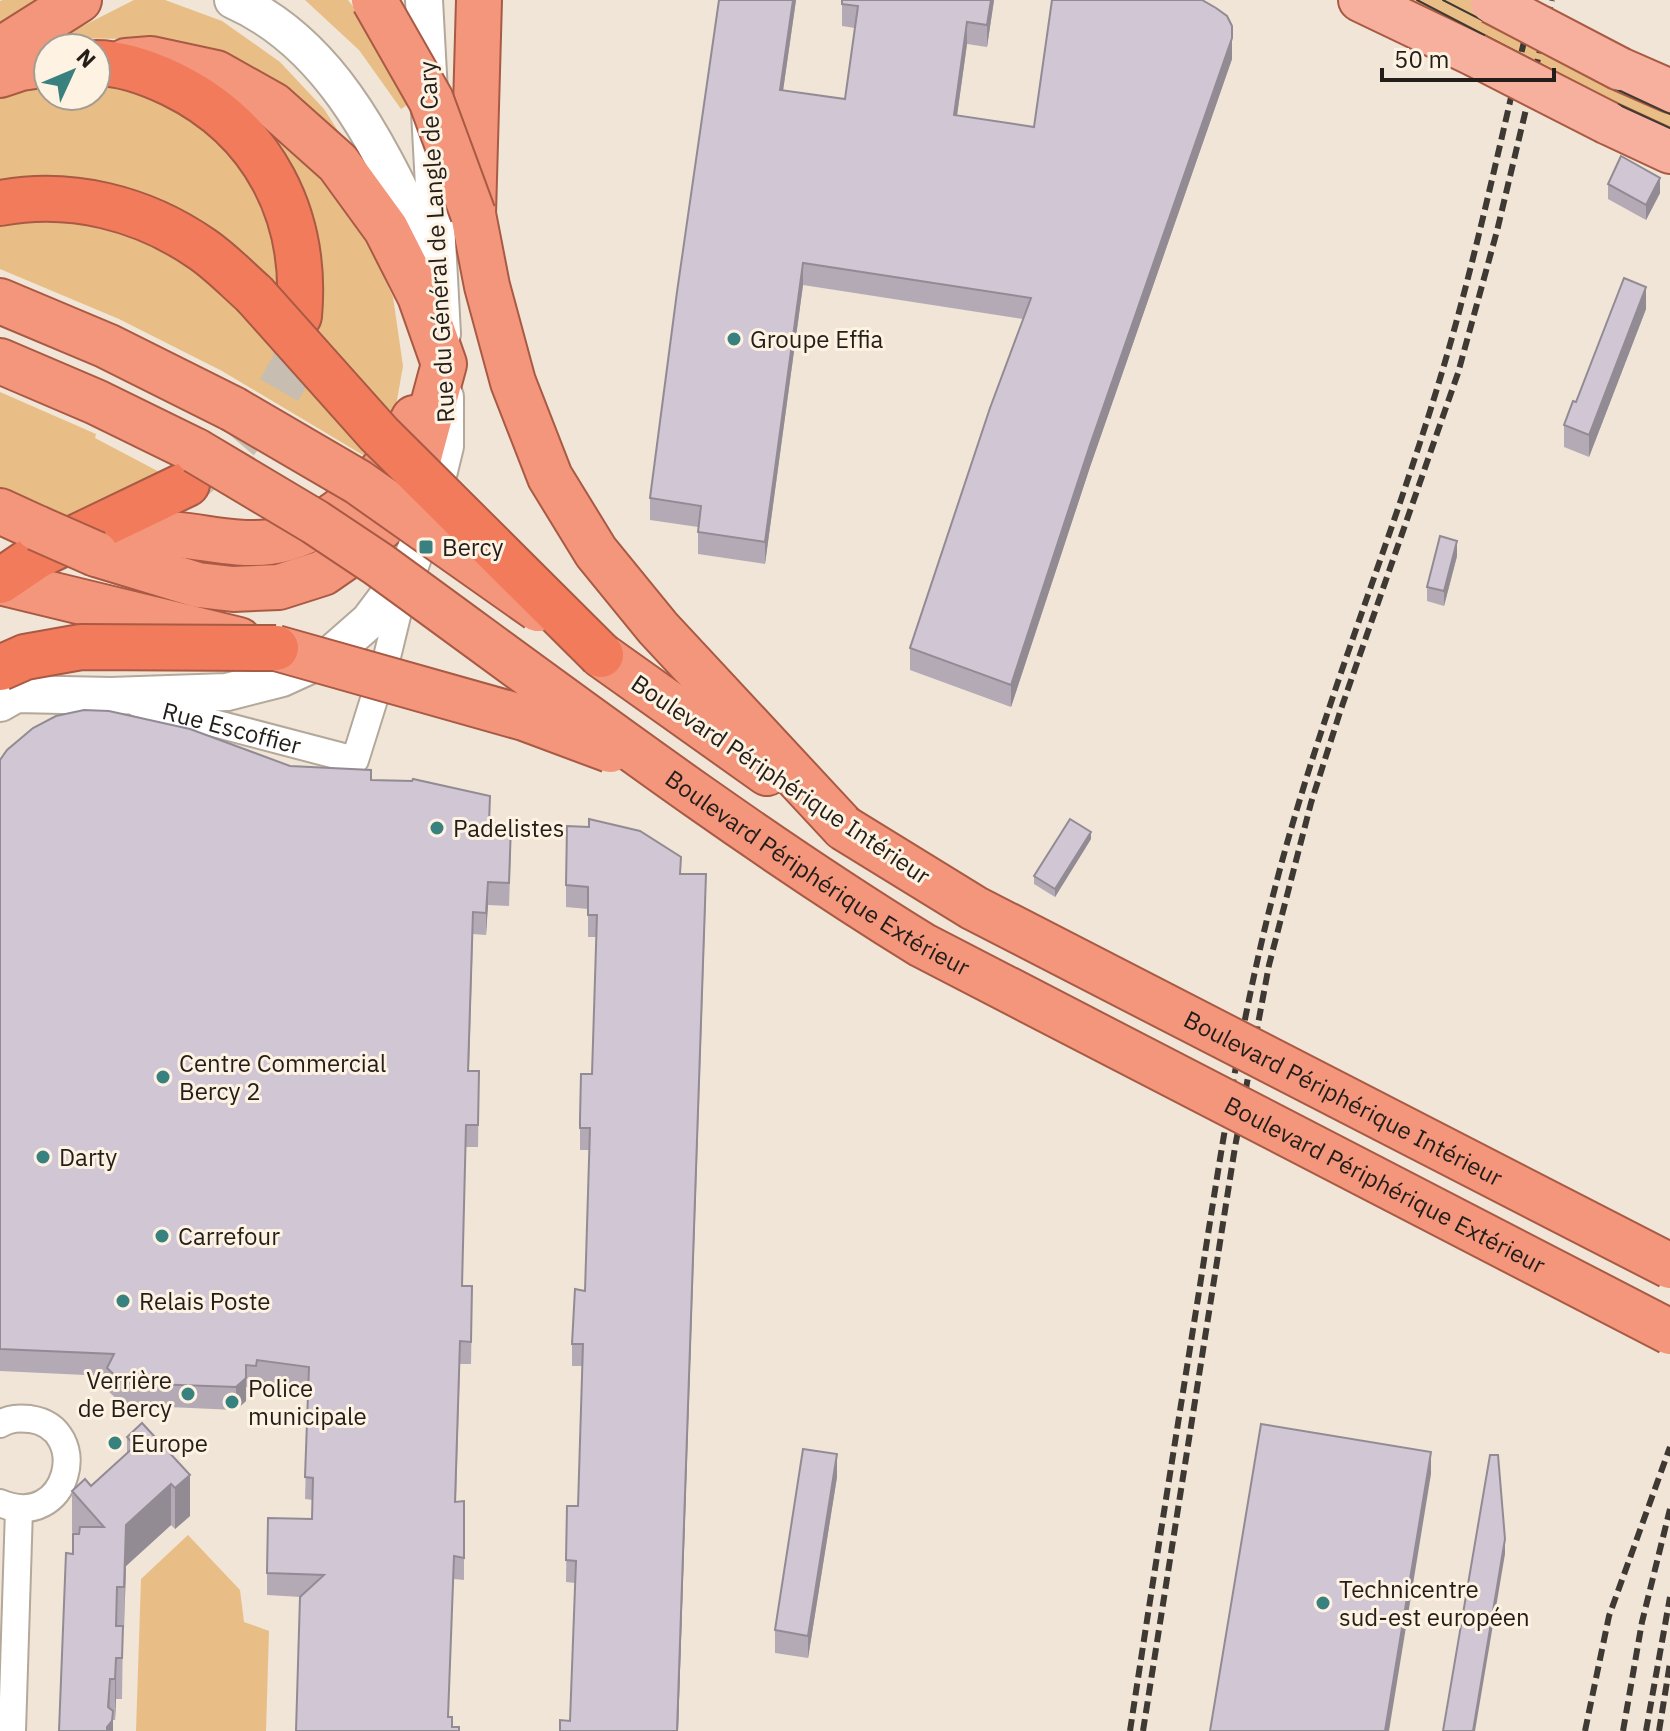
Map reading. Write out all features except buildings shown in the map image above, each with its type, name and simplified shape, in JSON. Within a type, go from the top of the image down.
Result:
[{"type":"highway","points":[[0,50],[79,0]]},
{"type":"highway","points":[[374,0],[431,100],[473,214],[487,286],[513,382],[550,477],[596,552],[658,628],[844,828]]},
{"type":"highway","points":[[473,214],[479,0]]},
{"type":"highway","points":[[19,519],[94,542],[160,575],[198,585],[233,589],[279,587],[323,573],[359,548],[390,519],[412,483],[444,364],[420,296],[386,229],[338,163],[273,105],[216,73],[151,59],[112,62]]},
{"type":"highway","points":[[112,65],[130,67],[189,93],[233,125],[258,156],[279,188],[297,238],[302,282],[299,316]]},
{"type":"highway","points":[[0,75],[32,66]]},
{"type":"highway","points":[[0,203],[51,198],[83,200],[153,221],[202,249],[254,294],[379,434],[601,655]]},
{"type":"highway","name":"Boulevard Périphérique Intérieur","points":[[0,301],[107,346],[233,409],[358,482],[844,828],[974,908],[1670,1266]]},
{"type":"highway","name":"Boulevard Périphérique Extérieur","points":[[0,361],[96,402],[191,467],[315,522],[378,564],[746,830],[922,945],[1670,1332]]},
{"type":"highway","points":[[0,581],[37,556],[94,542],[191,467]]},
{"type":"highway","points":[[0,581],[276,648],[524,718],[665,771]]},
{"type":"highway","points":[[0,668],[25,657],[81,647],[276,648]]},
{"type":"main road","points":[[233,0],[247,6],[296,40],[340,89],[375,140],[438,268]]},
{"type":"main road","name":"Rue du Général de Langle de Cary","points":[[409,568],[428,516],[445,446],[444,364],[424,0]]},
{"type":"main road","points":[[1360,0],[1670,152]]},
{"type":"main road","points":[[1490,1],[1620,69],[1670,91]]},
{"type":"main road","points":[[0,703],[16,694],[111,696],[227,692],[282,678],[328,657],[369,621],[409,568]]},
{"type":"street","name":"Rue du Général de Langle de Cary","points":[[355,760],[386,661],[409,568]]},
{"type":"street","name":"Rue Escoffier","points":[[111,696],[355,760]]},
{"type":"street","points":[[0,1424],[18,1418],[46,1423],[59,1436],[67,1458],[62,1485],[50,1499],[36,1507],[10,1506],[12,1731]]},
{"type":"shaded area","points":[[55,0],[0,33],[0,1]]},
{"type":"shaded area","points":[[134,0],[165,0],[222,21],[280,62],[324,109],[358,162],[135,39],[112,39],[112,32],[71,32]]},
{"type":"shaded area","points":[[305,0],[348,0],[374,33],[410,103],[401,109],[359,50]]},
{"type":"shaded area","points":[[1379,0],[1470,0],[1670,103],[1670,141]]},
{"type":"shaded area","points":[[112,85],[129,88],[186,112],[231,150],[264,194],[287,302],[263,276],[0,185],[0,94],[32,87],[32,112],[112,112]]},
{"type":"shaded area","points":[[216,89],[279,128],[324,176],[362,227],[393,297],[403,366],[394,417],[317,336],[319,260]]},
{"type":"shaded area","points":[[63,218],[126,231],[186,259],[230,295],[368,458],[222,371],[119,319],[0,269],[0,221]]},
{"type":"shaded area","points":[[0,392],[96,434],[95,438],[167,476],[63,525],[0,499]]},
{"type":"shaded area","points":[[188,1535],[240,1590],[244,1622],[269,1631],[266,1731],[136,1731],[141,1579]]},
{"type":"tunnel","points":[[187,484],[236,442],[276,395],[295,362],[299,316]]},
{"type":"tram line","points":[[1417,0],[1613,102],[1670,128]]},
{"type":"tram line","points":[[1443,0],[1670,114]]},
{"type":"railway","points":[[1130,1731],[1223,1142],[1263,935],[1313,758],[1453,335],[1534,0]]},
{"type":"railway","points":[[1143,1731],[1235,1147],[1269,965],[1311,803],[1341,709],[1458,373],[1497,231],[1552,0]]},
{"type":"railway","points":[[1585,1731],[1609,1616],[1670,1447]]},
{"type":"railway","points":[[1623,1731],[1642,1622],[1670,1509]]},
{"type":"railway","points":[[1646,1731],[1670,1597]]},
{"type":"railway","points":[[1659,1731],[1670,1663]]},
{"type":"place","name":"Groupe Effia","points":[[734,339]]},
{"type":"place","name":"Bercy","points":[[426,547]]},
{"type":"place","name":"Padelistes","points":[[437,828]]},
{"type":"place","name":"Centre Commercial Bercy 2","points":[[163,1077]]},
{"type":"place","name":"Darty","points":[[43,1157]]},
{"type":"place","name":"Carrefour","points":[[162,1236]]},
{"type":"place","name":"Relais Poste","points":[[123,1301]]},
{"type":"place","name":"Verrière de Bercy","points":[[188,1394]]},
{"type":"place","name":"Police municipale","points":[[232,1402]]},
{"type":"place","name":"Europe","points":[[115,1443]]},
{"type":"place","name":"Technicentre sud-est européen","points":[[1323,1603]]}]
